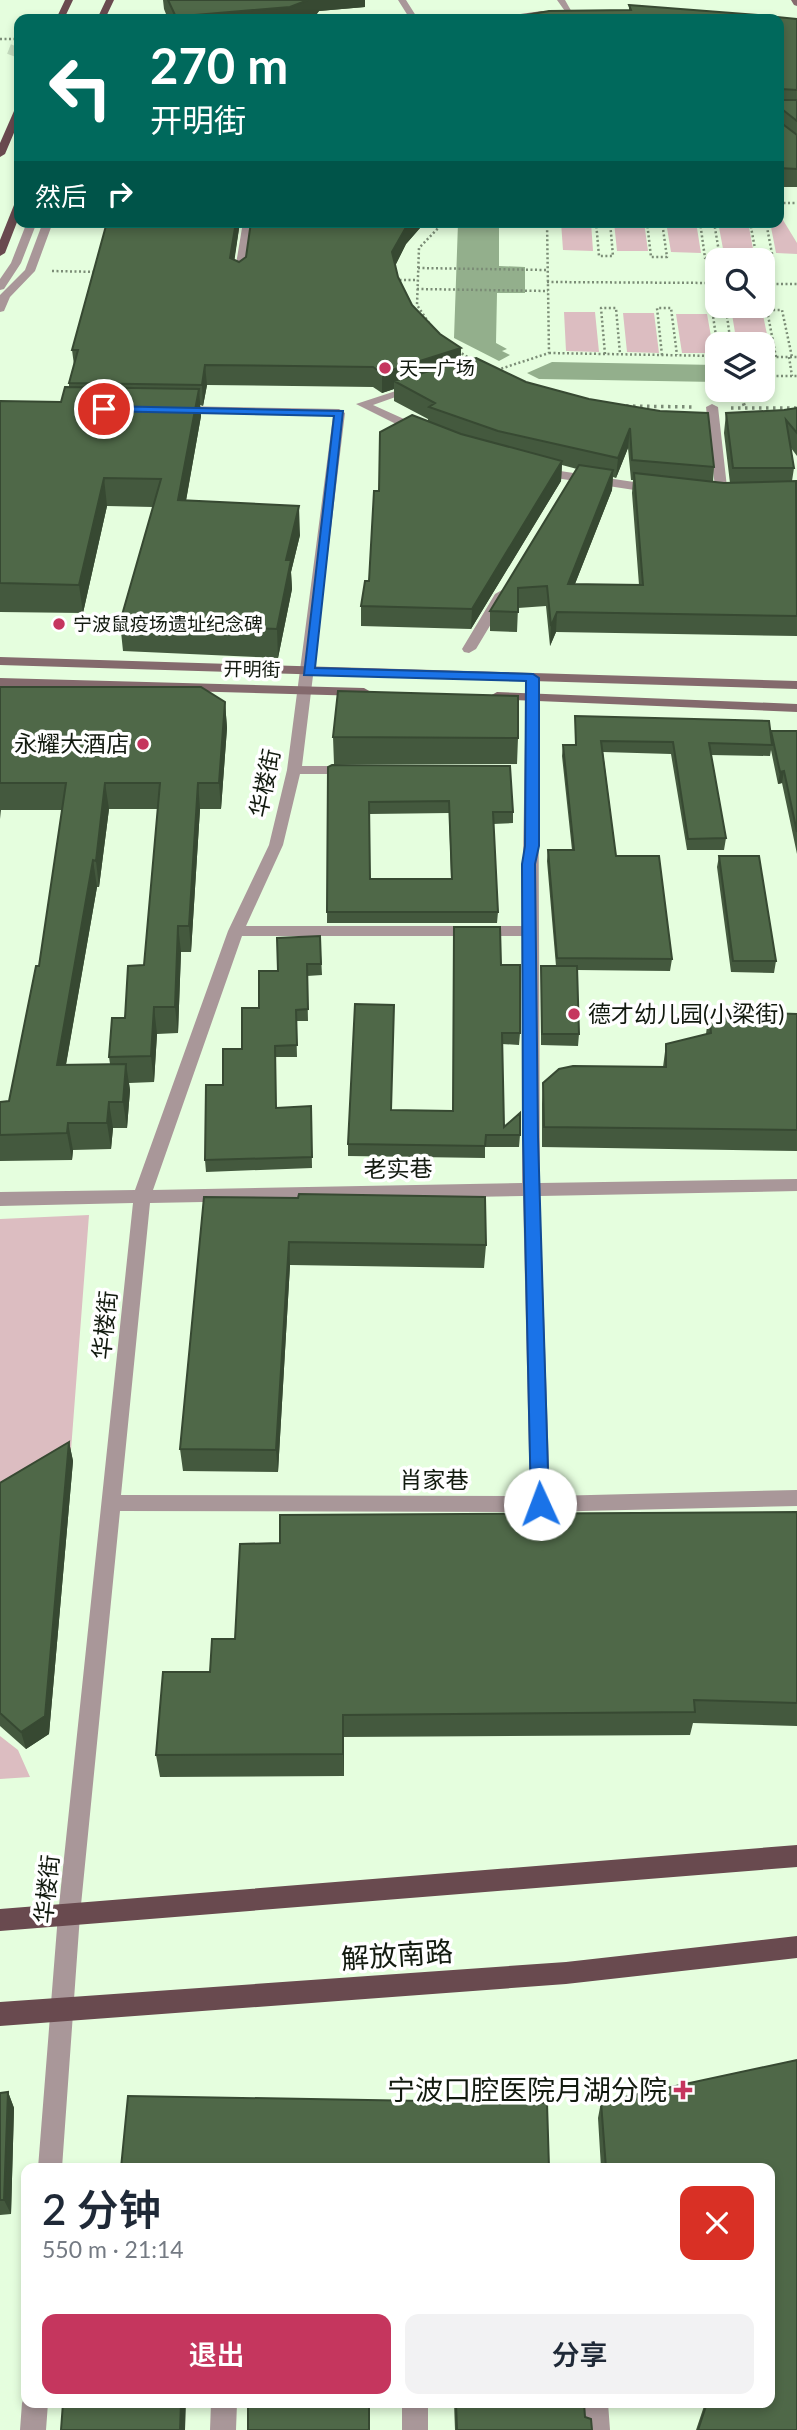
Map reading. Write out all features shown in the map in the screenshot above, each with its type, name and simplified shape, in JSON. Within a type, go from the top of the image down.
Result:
[{"type":"main road","points":[[0,154],[14,122]]},
{"type":"main road","points":[[0,253],[14,218]]},
{"type":"main road","points":[[0,1920],[797,1856]]},
{"type":"main road","name":"解放南路","points":[[0,2014],[566,1973],[797,1947]]},
{"type":"street","points":[[578,14],[583,12]]},
{"type":"street","points":[[0,286],[16,263],[30,228]]},
{"type":"street","points":[[0,309],[5,296],[30,271],[46,228]]},
{"type":"street","points":[[239,276],[247,228]]},
{"type":"street","points":[[427,384],[362,404],[427,434]]},
{"type":"street","points":[[712,407],[722,495]]},
{"type":"street","name":"华楼街","points":[[50,2163],[60,2009],[142,1196],[236,931],[276,845],[294,770],[340,413],[163,410]]},
{"type":"street","points":[[531,470],[570,483],[670,491]]},
{"type":"street","points":[[469,649],[511,580]]},
{"type":"street","name":"开明街","points":[[0,661],[306,681],[385,692]]},
{"type":"street","points":[[533,678],[524,771],[532,846],[528,864],[531,1189],[540,1504]]},
{"type":"street","name":"开明街","points":[[0,682],[533,678],[797,685]]},
{"type":"street","points":[[478,696],[797,708]]},
{"type":"street","points":[[294,770],[364,770]]},
{"type":"street","points":[[236,931],[528,931]]},
{"type":"street","name":"老实巷","points":[[0,1199],[797,1185]]},
{"type":"street","name":"肖家巷","points":[[113,1503],[540,1504],[797,1498]]},
{"type":"street","points":[[33,2430],[35,2408]]},
{"type":"street","points":[[223,2430],[224,2408]]},
{"type":"street","points":[[415,2408],[415,2430]]},
{"type":"street","points":[[595,2408],[597,2430]]},
{"type":"path","points":[[430,324],[417,305],[419,248],[438,228]]},
{"type":"path","points":[[547,228],[549,353]]},
{"type":"path","points":[[597,228],[599,256],[613,257],[611,228]]},
{"type":"path","points":[[648,228],[651,257],[667,257],[663,228]]},
{"type":"path","points":[[700,228],[705,258],[720,258],[715,228]]},
{"type":"path","points":[[751,228],[757,258],[773,259],[767,228]]},
{"type":"path","points":[[418,268],[547,270]]},
{"type":"path","points":[[547,282],[705,283]]},
{"type":"path","points":[[775,284],[797,284]]},
{"type":"path","points":[[417,289],[548,291]]},
{"type":"path","points":[[662,355],[657,307],[671,308],[677,355]]},
{"type":"path","points":[[605,354],[601,308],[616,308],[620,354]]},
{"type":"path","points":[[715,332],[712,309],[726,309],[729,332]]},
{"type":"path","points":[[791,374],[790,357],[782,310],[767,310],[776,357],[790,357],[797,357]]},
{"type":"path","points":[[643,348],[643,355]]},
{"type":"path","points":[[455,350],[475,362]]},
{"type":"path","points":[[503,375],[493,371],[549,353],[705,356]]},
{"type":"path","points":[[775,375],[797,376]]},
{"type":"path","points":[[743,402],[745,408]]},
{"type":"path","points":[[620,406],[797,408]]},
{"type":"shaded area","points":[[784,222],[797,243],[797,254],[776,253],[771,228],[784,228]]},
{"type":"shaded area","points":[[458,228],[499,228],[499,266],[525,267],[525,293],[497,293],[496,343],[507,349],[502,351],[510,355],[499,361],[454,338]]},
{"type":"shaded area","points":[[561,228],[591,228],[593,251],[563,250]]},
{"type":"shaded area","points":[[615,228],[645,228],[648,251],[617,251]]},
{"type":"shaded area","points":[[667,228],[697,228],[701,253],[671,252]]},
{"type":"shaded area","points":[[719,228],[749,228],[753,248],[723,248]]},
{"type":"shaded area","points":[[564,312],[595,312],[599,352],[566,351]]},
{"type":"shaded area","points":[[623,313],[654,313],[659,353],[627,352]]},
{"type":"shaded area","points":[[676,314],[705,314],[710,332],[705,332],[705,353],[682,353]]},
{"type":"shaded area","points":[[733,318],[764,318],[766,332],[735,332]]},
{"type":"shaded area","points":[[552,362],[705,365],[705,382],[539,379],[527,373]]},
{"type":"shaded area","points":[[89,1215],[71,1450],[12,1481],[0,1491],[0,1219]]},
{"type":"shaded area","points":[[0,1736],[18,1750],[30,1777],[0,1779]]},
{"type":"building","points":[[168,0],[308,0],[290,7],[175,14]]},
{"type":"building","points":[[629,5],[745,14],[532,14],[549,11],[631,10]]},
{"type":"building","points":[[784,18],[797,19],[797,90],[784,89]]},
{"type":"building","points":[[784,100],[797,100],[797,121],[784,111]]},
{"type":"building","points":[[784,125],[797,135],[797,169],[784,168]]},
{"type":"building","points":[[105,228],[235,228],[230,258],[239,262],[246,257],[250,228],[406,228],[392,252],[398,277],[412,305],[440,334],[461,348],[382,373],[373,367],[205,365],[202,385],[69,383],[78,350],[72,350]]},
{"type":"building","points":[[476,358],[526,382],[589,399],[660,411],[708,413],[714,467],[632,460],[630,428],[618,458],[498,431],[429,407],[435,403],[394,381]]},
{"type":"building","points":[[65,387],[199,389],[178,500],[299,506],[286,560],[291,560],[277,629],[120,622],[161,479],[104,478],[79,585],[0,583],[0,401],[61,402]]},
{"type":"building","points":[[797,408],[797,433],[786,420],[794,468],[733,468],[726,413]]},
{"type":"building","points":[[412,415],[461,434],[562,461],[472,609],[361,606],[365,581],[369,581],[374,491],[379,491],[380,432]]},
{"type":"building","points":[[579,465],[613,470],[568,584],[643,585],[634,473],[724,483],[796,481],[797,616],[557,612],[551,626],[547,586],[518,588],[518,612],[490,611]]},
{"type":"building","points":[[0,687],[201,687],[225,702],[219,783],[198,783],[189,926],[178,926],[175,1007],[154,1007],[151,1056],[109,1057],[112,1018],[125,1018],[128,966],[144,965],[160,783],[105,783],[96,861],[93,860],[57,1065],[126,1064],[123,1102],[109,1102],[107,1123],[68,1123],[67,1133],[0,1135],[0,1102],[9,1101],[36,966],[39,966],[66,783],[0,783]]},
{"type":"building","points":[[338,691],[518,696],[518,738],[333,737]]},
{"type":"building","points":[[575,716],[769,721],[772,745],[709,743],[726,838],[688,839],[673,742],[601,741],[616,856],[659,856],[672,959],[557,958],[548,850],[574,850],[563,745],[576,745]]},
{"type":"building","points":[[771,731],[797,731],[797,832],[784,771],[780,772]]},
{"type":"building","points":[[510,766],[513,812],[493,812],[498,912],[327,912],[328,767]],"holes":[[[449,801],[452,879],[370,879],[369,802]]]},
{"type":"building","points":[[719,856],[759,856],[776,961],[733,961]]},
{"type":"building","points":[[454,927],[500,927],[501,965],[520,965],[520,1033],[502,1033],[504,1127],[520,1113],[520,1135],[486,1135],[485,1146],[348,1144],[355,1004],[394,1005],[391,1110],[453,1111]]},
{"type":"building","points":[[320,936],[321,964],[307,964],[308,1009],[296,1010],[297,1045],[275,1046],[276,1108],[311,1106],[312,1157],[205,1160],[206,1085],[223,1085],[223,1049],[242,1049],[242,1008],[259,1008],[259,971],[278,971],[277,938]]},
{"type":"building","points":[[541,966],[577,966],[579,1034],[542,1034]]},
{"type":"building","points":[[709,1011],[797,1014],[797,1130],[544,1127],[543,1083],[559,1069],[573,1066],[666,1067],[666,1044],[711,1033]]},
{"type":"building","points":[[299,1194],[485,1197],[486,1245],[289,1242],[276,1450],[180,1449],[204,1197],[298,1198]]},
{"type":"building","points":[[69,1442],[45,1716],[21,1732],[0,1713],[0,1483]]},
{"type":"building","points":[[797,1512],[797,1703],[694,1700],[695,1712],[343,1715],[343,1754],[156,1755],[163,1672],[210,1672],[212,1639],[235,1639],[240,1544],[280,1543],[280,1515]]},
{"type":"building","points":[[797,2060],[797,2430],[698,2430],[705,2408],[775,2408],[775,2163],[606,2163],[601,2102]]},
{"type":"building","points":[[8,2092],[4,2200],[0,2200],[0,2093]]},
{"type":"building","points":[[128,2096],[547,2103],[549,2163],[121,2163]]},
{"type":"building","points":[[63,2408],[181,2408],[180,2430],[61,2430]]},
{"type":"building","points":[[248,2408],[369,2408],[369,2430],[248,2430]]},
{"type":"building","points":[[456,2408],[584,2408],[585,2417],[591,2419],[592,2430],[457,2430]]},
{"type":"tunnel","points":[[9,49],[14,51]]},
{"type":"place","name":"天一广场","points":[[385,368]]},
{"type":"place","name":"宁波鼠疫场遗址纪念碑","points":[[59,624]]},
{"type":"place","name":"永耀大酒店","points":[[143,744]]},
{"type":"place","name":"德才幼儿园(小梁街)","points":[[574,1014]]},
{"type":"place","name":"宁波口腔医院月湖分院","points":[[683,2090]]},
{"type":"route","points":[[104,409],[340,413],[308,672],[533,678],[532,846],[528,864],[530,1137],[540,1504]]}]
